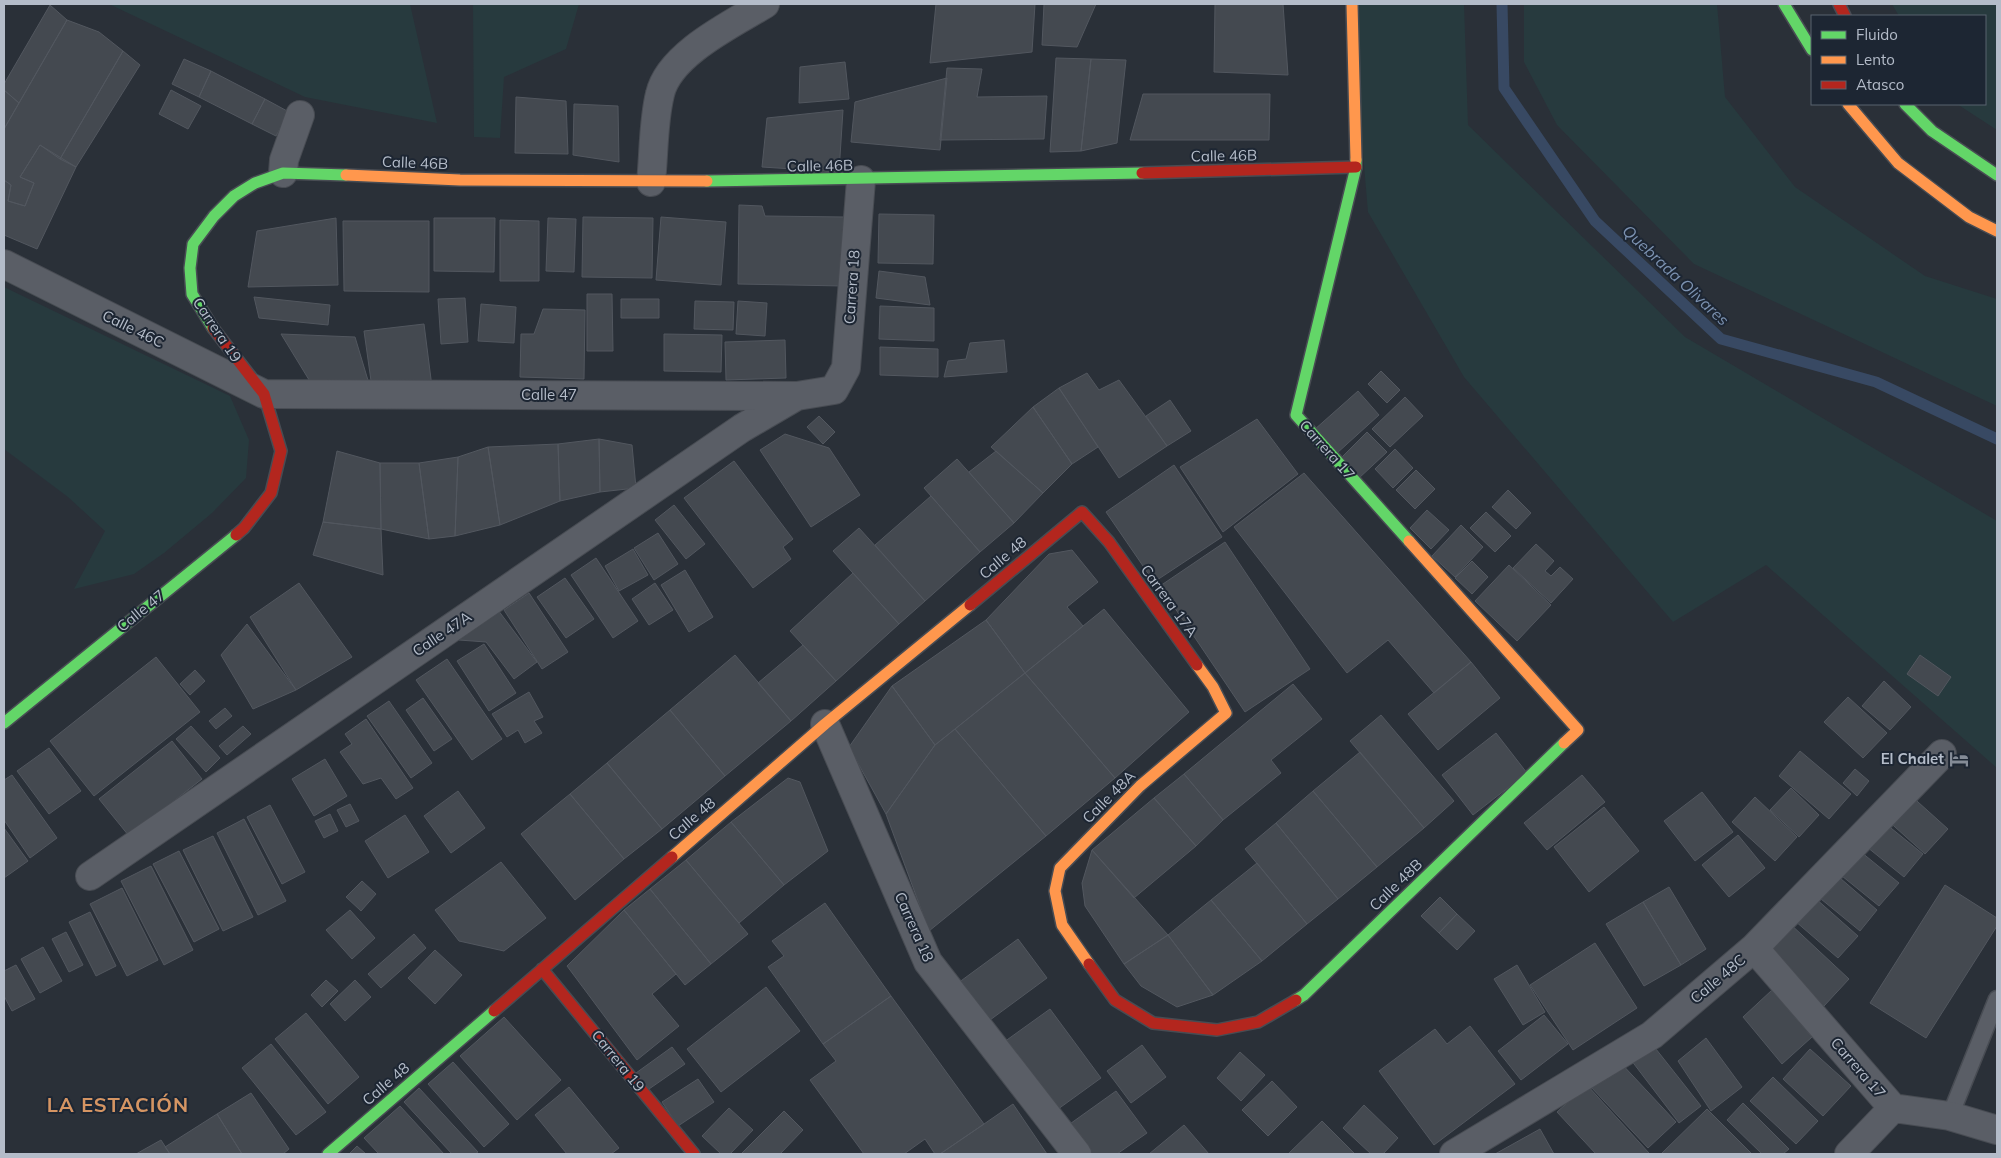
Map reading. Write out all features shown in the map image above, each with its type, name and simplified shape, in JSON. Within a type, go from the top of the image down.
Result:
[{"type":"street","points":[[651,182],[660,93],[679,60],[718,32],[765,4]]},
{"type":"street","name":"Carrera 17","points":[[1352,4],[1356,167],[1306,380],[1297,404],[1296,415],[1578,730]]},
{"type":"street","points":[[1784,4],[1811,48]]},
{"type":"street","points":[[1849,105],[1898,163],[1970,217],[1997,231]]},
{"type":"street","points":[[1906,105],[1932,131],[1997,175]]},
{"type":"street","points":[[283,173],[284,160],[300,115]]},
{"type":"street","name":"Calle 46B","points":[[283,173],[460,180],[651,182],[860,180],[1356,167]]},
{"type":"street","name":"Carrera 19","points":[[271,493],[281,451],[264,394],[203,315],[192,294],[190,268],[193,244],[214,216],[234,196],[255,183],[283,173]]},
{"type":"street","name":"Carrera 18","points":[[834,390],[846,368],[860,180]]},
{"type":"street","name":"Calle 46C","points":[[4,264],[264,394]]},
{"type":"street","name":"Calle 47","points":[[264,394],[796,396],[834,390]]},
{"type":"street","name":"Calle 47A","points":[[90,876],[742,428],[796,396]]},
{"type":"street","name":"Calle 47","points":[[4,723],[244,528],[271,493]]},
{"type":"street","name":"Carrera 17A","points":[[1082,512],[1109,542],[1213,687],[1226,712]]},
{"type":"street","name":"Calle 48","points":[[328,1154],[825,724],[1082,512]]},
{"type":"street","name":"Calle 48A","points":[[1217,1030],[1153,1023],[1115,1000],[1062,925],[1055,891],[1060,868],[1140,786],[1226,712]]},
{"type":"street","name":"Carrera 18","points":[[825,724],[928,962],[1077,1154]]},
{"type":"street","name":"Calle 48B","points":[[1217,1030],[1258,1022],[1304,995],[1578,730]]},
{"type":"street","name":"Calle 48C","points":[[1454,1154],[1652,1035],[1754,948],[1942,754]]},
{"type":"street","name":"Carrera 17","points":[[1754,948],[1893,1108],[1950,1116],[1997,1130]]},
{"type":"street","name":"Carrera 19","points":[[542,969],[694,1154]]},
{"type":"street","points":[[1849,1154],[1893,1108]]},
{"type":"lane","points":[[1950,1116],[1997,999]]},
{"type":"green space","points":[[109,4],[410,4],[437,123],[305,97]]},
{"type":"green space","points":[[473,4],[579,4],[566,49],[504,77],[500,138],[474,137]]},
{"type":"green space","points":[[1356,4],[1464,4],[1468,125],[1685,337],[1997,521],[1997,768],[1766,565],[1673,622],[1464,377],[1368,212],[1361,130]]},
{"type":"green space","points":[[1524,4],[1717,4],[1725,97],[1795,187],[1925,276],[1997,299],[1997,406],[1694,264],[1557,125],[1524,62]]},
{"type":"green space","points":[[1892,4],[1997,4],[1997,130],[1959,105],[1986,105],[1986,15],[1898,15]]},
{"type":"green space","points":[[4,287],[230,396],[249,440],[246,478],[212,513],[164,553],[134,574],[74,589],[105,531],[68,497],[4,449]]},
{"type":"building","points":[[936,4],[1035,4],[1032,52],[930,63]]},
{"type":"building","points":[[1044,4],[1096,4],[1077,47],[1042,45]]},
{"type":"building","points":[[1215,4],[1283,4],[1288,75],[1214,72]]},
{"type":"building","points":[[50,5],[67,20],[19,103],[4,90],[4,84]]},
{"type":"building","points":[[67,20],[99,32],[123,51],[60,159],[40,145],[20,177],[34,183],[25,206],[8,201],[11,185],[4,180],[4,129]]},
{"type":"building","points":[[123,51],[140,65],[76,167],[60,159]]},
{"type":"building","points":[[1056,58],[1091,59],[1081,151],[1050,152]]},
{"type":"building","points":[[184,59],[211,71],[199,97],[172,84]]},
{"type":"building","points":[[1091,59],[1126,60],[1117,143],[1081,151]]},
{"type":"building","points":[[845,62],[849,99],[799,103],[800,67]]},
{"type":"building","points":[[947,68],[982,69],[977,97],[1047,96],[1044,139],[940,140]]},
{"type":"building","points":[[211,71],[265,99],[252,124],[199,97]]},
{"type":"building","points":[[947,78],[940,150],[851,142],[855,102]]},
{"type":"building","points":[[4,90],[19,103],[4,129]]},
{"type":"building","points":[[171,90],[201,106],[188,129],[159,114]]},
{"type":"building","points":[[1143,94],[1270,94],[1269,140],[1130,140]]},
{"type":"building","points":[[516,97],[566,101],[568,154],[515,153]]},
{"type":"building","points":[[265,99],[289,112],[276,136],[252,124]]},
{"type":"building","points":[[574,104],[618,106],[619,162],[573,155]]},
{"type":"building","points":[[843,110],[839,172],[762,167],[767,118]]},
{"type":"building","points":[[40,145],[76,167],[37,249],[4,235],[4,180],[11,185],[8,201],[25,206],[34,183],[20,177]]},
{"type":"building","points":[[739,205],[762,206],[765,216],[845,217],[843,286],[738,284]]},
{"type":"building","points":[[879,214],[934,215],[933,264],[878,263]]},
{"type":"building","points":[[583,217],[653,218],[652,278],[582,277]]},
{"type":"building","points":[[661,217],[726,222],[721,285],[656,280]]},
{"type":"building","points":[[336,218],[338,285],[248,287],[257,231]]},
{"type":"building","points":[[434,218],[495,218],[494,272],[434,271]]},
{"type":"building","points":[[548,218],[576,219],[574,272],[546,271]]},
{"type":"building","points":[[500,220],[539,221],[539,281],[500,281]]},
{"type":"building","points":[[343,221],[429,221],[429,292],[344,291]]},
{"type":"building","points":[[879,271],[925,277],[930,305],[876,298]]},
{"type":"building","points":[[587,294],[612,294],[613,351],[587,351]]},
{"type":"building","points":[[254,297],[330,305],[328,325],[259,318]]},
{"type":"building","points":[[465,298],[468,342],[441,344],[438,299]]},
{"type":"building","points":[[621,299],[659,299],[659,318],[621,318]]},
{"type":"building","points":[[695,301],[734,302],[733,330],[694,329]]},
{"type":"building","points":[[738,301],[767,303],[765,336],[736,334]]},
{"type":"building","points":[[481,304],[516,307],[514,343],[478,341]]},
{"type":"building","points":[[880,306],[934,308],[934,341],[879,339]]},
{"type":"building","points":[[543,309],[585,310],[584,379],[520,377],[521,334],[534,334]]},
{"type":"building","points":[[424,324],[432,387],[373,395],[364,331]]},
{"type":"building","points":[[281,334],[355,337],[370,387],[314,388]]},
{"type":"building","points":[[664,334],[722,335],[721,372],[664,371]]},
{"type":"building","points":[[785,340],[786,378],[726,380],[725,342]]},
{"type":"building","points":[[1004,340],[1007,372],[944,377],[948,361],[966,359],[970,343]]},
{"type":"building","points":[[880,347],[938,349],[938,377],[880,375]]},
{"type":"building","points":[[1381,371],[1400,390],[1387,403],[1368,384]]},
{"type":"building","points":[[1087,373],[1099,390],[1119,380],[1167,446],[1119,478],[1059,388]]},
{"type":"building","points":[[1059,388],[1098,447],[1072,464],[1033,407]]},
{"type":"building","points":[[1358,391],[1379,415],[1336,454],[1314,430]]},
{"type":"building","points":[[1405,397],[1423,416],[1390,447],[1372,429]]},
{"type":"building","points":[[1170,400],[1191,431],[1167,446],[1146,416]]},
{"type":"building","points":[[1033,407],[1072,464],[1043,493],[991,447]]},
{"type":"building","points":[[819,416],[835,432],[823,444],[807,427]]},
{"type":"building","points":[[1257,419],[1298,474],[1223,532],[1180,467]]},
{"type":"building","points":[[1367,432],[1387,452],[1358,479],[1340,459]]},
{"type":"building","points":[[785,434],[829,448],[860,495],[811,527],[760,450]]},
{"type":"building","points":[[599,439],[632,445],[636,488],[600,492]]},
{"type":"building","points":[[599,439],[600,492],[560,501],[558,444]]},
{"type":"building","points":[[558,444],[560,501],[500,525],[488,447]]},
{"type":"building","points":[[488,447],[500,525],[455,536],[458,457]]},
{"type":"building","points":[[1395,449],[1413,468],[1393,488],[1375,469]]},
{"type":"building","points":[[337,451],[380,463],[381,529],[323,522]]},
{"type":"building","points":[[996,451],[1043,493],[1014,523],[969,472]]},
{"type":"building","points":[[458,457],[455,536],[429,539],[419,463]]},
{"type":"building","points":[[957,459],[1014,523],[980,552],[924,488]]},
{"type":"building","points":[[734,461],[793,539],[783,547],[791,559],[753,588],[684,498]]},
{"type":"building","points":[[380,463],[419,463],[429,539],[381,529]]},
{"type":"building","points":[[1174,465],[1222,537],[1154,582],[1106,512]]},
{"type":"building","points":[[1416,470],[1435,489],[1415,509],[1396,490]]},
{"type":"building","points":[[1304,473],[1471,662],[1434,693],[1388,640],[1347,673],[1234,527]]},
{"type":"building","points":[[1508,490],[1531,513],[1516,529],[1492,507]]},
{"type":"building","points":[[931,496],[980,552],[925,601],[875,545]]},
{"type":"building","points":[[674,505],[705,544],[686,559],[655,520]]},
{"type":"building","points":[[1427,510],[1449,530],[1431,549],[1410,528]]},
{"type":"building","points":[[1486,512],[1511,536],[1495,552],[1470,528]]},
{"type":"building","points":[[323,522],[381,529],[383,575],[313,555]]},
{"type":"building","points":[[1461,525],[1483,547],[1455,577],[1432,556]]},
{"type":"building","points":[[859,528],[925,601],[899,624],[833,551]]},
{"type":"building","points":[[658,533],[678,564],[654,580],[634,548]]},
{"type":"building","points":[[1225,542],[1310,669],[1245,712],[1160,586]]},
{"type":"building","points":[[1536,544],[1554,561],[1545,571],[1551,576],[1560,567],[1573,579],[1551,603],[1513,568]]},
{"type":"building","points":[[633,549],[648,575],[619,591],[605,566]]},
{"type":"building","points":[[1072,550],[1098,582],[1067,607],[1083,626],[1025,673],[986,620],[1049,554]]},
{"type":"building","points":[[596,558],[638,621],[613,638],[571,575]]},
{"type":"building","points":[[1472,561],[1488,577],[1472,594],[1455,578]]},
{"type":"building","points":[[1509,565],[1551,605],[1517,641],[1475,601]]},
{"type":"building","points":[[685,570],[713,617],[689,632],[661,585]]},
{"type":"building","points":[[853,573],[899,624],[836,681],[790,631]]},
{"type":"building","points":[[565,578],[594,619],[566,638],[537,597]]},
{"type":"building","points":[[299,583],[352,657],[296,690],[250,617]]},
{"type":"building","points":[[655,583],[673,610],[649,625],[632,599]]},
{"type":"building","points":[[529,593],[568,652],[542,669],[504,610]]},
{"type":"building","points":[[1104,609],[1189,712],[1115,778],[1025,673]]},
{"type":"building","points":[[498,610],[537,662],[514,679],[486,642],[459,640]]},
{"type":"building","points":[[986,620],[1025,673],[935,745],[892,686]]},
{"type":"building","points":[[247,624],[296,690],[253,709],[221,655]]},
{"type":"building","points":[[484,644],[516,693],[489,711],[457,661]]},
{"type":"building","points":[[803,645],[836,681],[791,721],[758,683]]},
{"type":"building","points":[[735,655],[791,721],[725,776],[670,710]]},
{"type":"building","points":[[1920,655],[1951,677],[1938,696],[1907,674]]},
{"type":"building","points":[[156,657],[200,712],[94,796],[50,741]]},
{"type":"building","points":[[447,659],[502,739],[472,760],[416,680]]},
{"type":"building","points":[[1471,662],[1500,698],[1438,750],[1408,714]]},
{"type":"building","points":[[195,670],[205,681],[190,695],[180,684]]},
{"type":"building","points":[[1025,673],[1115,778],[1046,836],[955,729]]},
{"type":"building","points":[[1884,681],[1911,707],[1890,730],[1862,706]]},
{"type":"building","points":[[1293,684],[1322,719],[1271,760],[1281,773],[1223,820],[1184,774]]},
{"type":"building","points":[[892,686],[935,745],[886,814],[849,747]]},
{"type":"building","points":[[529,692],[543,717],[534,721],[542,733],[525,743],[518,730],[507,737],[492,714]]},
{"type":"building","points":[[1848,697],[1887,733],[1863,758],[1824,722]]},
{"type":"building","points":[[423,698],[452,739],[434,751],[406,710]]},
{"type":"building","points":[[389,701],[432,763],[411,778],[367,716]]},
{"type":"building","points":[[225,708],[232,716],[216,729],[209,721]]},
{"type":"building","points":[[670,710],[725,776],[662,829],[607,763]]},
{"type":"building","points":[[1381,715],[1454,801],[1424,828],[1350,741]]},
{"type":"building","points":[[366,719],[413,788],[396,799],[381,778],[363,784],[340,752],[352,744],[345,734]]},
{"type":"building","points":[[191,726],[220,758],[206,772],[176,739]]},
{"type":"building","points":[[243,726],[251,734],[227,755],[219,746]]},
{"type":"building","points":[[955,729],[1046,836],[929,931],[886,814],[935,745]]},
{"type":"building","points":[[1496,733],[1527,773],[1473,815],[1442,775]]},
{"type":"building","points":[[172,741],[202,779],[129,836],[99,799]]},
{"type":"building","points":[[49,748],[81,791],[49,814],[17,771]]},
{"type":"building","points":[[1800,751],[1851,794],[1829,819],[1779,776]]},
{"type":"building","points":[[1360,752],[1424,828],[1377,867],[1313,791]]},
{"type":"building","points":[[325,759],[347,796],[314,816],[292,779]]},
{"type":"building","points":[[607,763],[662,829],[624,859],[570,794]]},
{"type":"building","points":[[1855,769],[1869,781],[1857,796],[1843,783]]},
{"type":"building","points":[[1184,774],[1223,820],[1196,846],[1154,798]]},
{"type":"building","points":[[12,775],[57,838],[30,858],[4,820],[4,780]]},
{"type":"building","points":[[1582,775],[1605,802],[1547,850],[1524,823]]},
{"type":"building","points":[[788,778],[800,782],[828,851],[784,885],[731,822]]},
{"type":"building","points":[[1791,788],[1819,815],[1799,837],[1770,810]]},
{"type":"building","points":[[458,791],[485,828],[451,853],[424,816]]},
{"type":"building","points":[[1313,791],[1377,867],[1338,899],[1276,823]]},
{"type":"building","points":[[1702,792],[1733,832],[1695,861],[1664,821]]},
{"type":"building","points":[[1908,793],[1948,829],[1925,854],[1885,818]]},
{"type":"building","points":[[570,794],[624,859],[575,900],[521,834]]},
{"type":"building","points":[[1755,797],[1797,837],[1775,861],[1732,822]]},
{"type":"building","points":[[1154,798],[1196,846],[1134,898],[1092,850]]},
{"type":"building","points":[[350,804],[359,821],[346,827],[337,810]]},
{"type":"building","points":[[270,805],[305,872],[282,884],[247,817]]},
{"type":"building","points":[[1604,807],[1639,851],[1589,892],[1554,847]]},
{"type":"building","points":[[330,814],[338,831],[324,838],[315,821]]},
{"type":"building","points":[[405,815],[429,852],[388,878],[365,841]]},
{"type":"building","points":[[244,819],[286,901],[258,915],[217,833]]},
{"type":"building","points":[[731,822],[784,885],[739,923],[686,860]]},
{"type":"building","points":[[1276,823],[1338,899],[1307,924],[1245,849]]},
{"type":"building","points":[[1886,824],[1923,854],[1904,877],[1867,847]]},
{"type":"building","points":[[4,828],[28,861],[4,878]]},
{"type":"building","points":[[1738,835],[1765,868],[1729,897],[1702,865]]},
{"type":"building","points":[[213,836],[253,917],[223,931],[183,850]]},
{"type":"building","points":[[1092,850],[1168,935],[1124,964],[1085,906],[1082,883]]},
{"type":"building","points":[[179,851],[219,929],[194,942],[153,864]]},
{"type":"building","points":[[1861,852],[1899,883],[1879,906],[1842,876]]},
{"type":"building","points":[[686,860],[748,934],[711,964],[650,889]]},
{"type":"building","points":[[501,862],[546,918],[504,951],[459,941],[435,910]]},
{"type":"building","points":[[1257,863],[1307,924],[1262,961],[1211,900]]},
{"type":"building","points":[[151,866],[193,950],[164,965],[121,881]]},
{"type":"building","points":[[1840,878],[1877,910],[1860,931],[1821,899]]},
{"type":"building","points":[[362,881],[376,894],[361,911],[346,897]]},
{"type":"building","points":[[1945,885],[1997,918],[1997,926],[1926,1038],[1870,1003]]},
{"type":"building","points":[[1669,887],[1706,949],[1681,965],[1643,902]]},
{"type":"building","points":[[122,888],[158,960],[127,976],[90,904]]},
{"type":"building","points":[[650,889],[711,964],[685,985],[624,910]]},
{"type":"building","points":[[1440,897],[1457,914],[1439,933],[1421,916]]},
{"type":"building","points":[[1815,898],[1858,936],[1838,958],[1795,921]]},
{"type":"building","points":[[1211,900],[1262,961],[1213,995],[1168,935]]},
{"type":"building","points":[[1643,902],[1681,965],[1644,986],[1606,924]]},
{"type":"building","points":[[825,903],[891,996],[823,1044],[768,967],[784,956],[772,941]]},
{"type":"building","points":[[350,910],[375,938],[352,959],[326,930]]},
{"type":"building","points":[[624,910],[676,974],[652,994],[679,1026],[637,1060],[567,966]]},
{"type":"building","points":[[90,912],[116,966],[96,976],[69,922]]},
{"type":"building","points":[[1457,914],[1475,931],[1457,950],[1439,933]]},
{"type":"building","points":[[1787,921],[1849,979],[1824,1006],[1762,948]]},
{"type":"building","points":[[66,932],[83,965],[69,972],[52,939]]},
{"type":"building","points":[[414,934],[426,948],[381,988],[368,974]]},
{"type":"building","points":[[1168,935],[1213,995],[1177,1007],[1141,986],[1124,964]]},
{"type":"building","points":[[1018,939],[1047,978],[990,1020],[958,983]]},
{"type":"building","points":[[1595,943],[1637,1008],[1573,1050],[1530,985]]},
{"type":"building","points":[[43,947],[62,981],[40,993],[21,959]]},
{"type":"building","points":[[435,950],[462,975],[435,1004],[408,978]]},
{"type":"building","points":[[16,965],[35,999],[12,1011],[4,996],[4,971]]},
{"type":"building","points":[[1517,965],[1545,1012],[1523,1025],[1494,979]]},
{"type":"building","points":[[326,980],[338,991],[322,1007],[311,995]]},
{"type":"building","points":[[355,980],[371,997],[345,1021],[330,1004]]},
{"type":"building","points":[[766,987],[800,1031],[721,1092],[687,1049]]},
{"type":"building","points":[[1772,990],[1812,1037],[1782,1064],[1743,1017]]},
{"type":"building","points":[[891,996],[984,1124],[940,1154],[935,1154],[925,1139],[904,1154],[864,1154],[810,1080],[836,1061],[823,1044]]},
{"type":"building","points":[[1050,1009],[1101,1078],[1054,1112],[1004,1042]]},
{"type":"building","points":[[306,1013],[359,1077],[328,1104],[275,1039]]},
{"type":"building","points":[[1544,1015],[1568,1044],[1521,1080],[1498,1051]]},
{"type":"building","points":[[504,1017],[561,1080],[517,1120],[460,1056]]},
{"type":"building","points":[[1470,1026],[1515,1084],[1434,1145],[1379,1071],[1435,1029],[1447,1044]]},
{"type":"building","points":[[1706,1038],[1742,1087],[1711,1111],[1678,1061]]},
{"type":"building","points":[[271,1044],[326,1112],[296,1135],[242,1068]]},
{"type":"building","points":[[1652,1044],[1701,1106],[1679,1123],[1631,1060]]},
{"type":"building","points":[[1142,1045],[1166,1077],[1131,1103],[1107,1071]]},
{"type":"building","points":[[672,1047],[685,1064],[649,1089],[636,1073]]},
{"type":"building","points":[[1810,1049],[1851,1086],[1823,1116],[1783,1079]]},
{"type":"building","points":[[1240,1052],[1265,1075],[1241,1101],[1217,1078]]},
{"type":"building","points":[[1618,1060],[1676,1122],[1648,1148],[1590,1086]]},
{"type":"building","points":[[453,1062],[509,1124],[484,1147],[428,1084]]},
{"type":"building","points":[[1773,1077],[1818,1121],[1796,1144],[1750,1101]]},
{"type":"building","points":[[698,1079],[714,1102],[678,1126],[662,1102]]},
{"type":"building","points":[[1272,1081],[1297,1107],[1268,1136],[1242,1110]]},
{"type":"building","points":[[1587,1085],[1648,1154],[1596,1154],[1557,1112]]},
{"type":"building","points":[[569,1087],[619,1148],[611,1154],[567,1154],[535,1115]]},
{"type":"building","points":[[419,1088],[478,1152],[475,1154],[452,1154],[404,1102]]},
{"type":"building","points":[[1116,1091],[1147,1133],[1117,1154],[1088,1154],[1067,1126]]},
{"type":"building","points":[[251,1093],[289,1149],[283,1154],[242,1154],[217,1114]]},
{"type":"building","points":[[1743,1103],[1789,1149],[1783,1154],[1762,1154],[1727,1120]]},
{"type":"building","points":[[1013,1104],[1047,1154],[940,1154],[984,1124]]},
{"type":"building","points":[[1364,1105],[1398,1138],[1383,1154],[1371,1154],[1343,1128]]},
{"type":"building","points":[[400,1106],[444,1154],[379,1154],[364,1138]]},
{"type":"building","points":[[729,1108],[753,1130],[730,1154],[721,1154],[702,1136]]},
{"type":"building","points":[[1707,1109],[1752,1154],[1661,1154]]},
{"type":"building","points":[[784,1111],[803,1130],[780,1154],[741,1154]]},
{"type":"building","points":[[217,1114],[242,1154],[170,1154],[165,1147]]},
{"type":"building","points":[[1322,1121],[1355,1154],[1288,1154]]},
{"type":"building","points":[[1184,1125],[1209,1154],[1149,1154]]},
{"type":"building","points":[[1540,1129],[1554,1154],[1495,1154]]},
{"type":"building","points":[[161,1140],[170,1154],[136,1154]]},
{"type":"building","points":[[357,1146],[366,1154],[349,1154]]},
{"type":"waterway","name":"Quebrada Olivares","points":[[1502,4],[1504,88],[1595,221],[1721,339],[1876,382],[1997,439]]},
{"type":"traffic: fast","points":[[1784,4],[1811,48]]},
{"type":"traffic: fast","points":[[1906,105],[1932,131],[1997,175]]},
{"type":"traffic: fast","points":[[1356,160],[1356,167],[1296,415],[1409,541]]},
{"type":"traffic: fast","points":[[213,328],[192,294],[190,268],[193,244],[214,216],[234,196],[255,183],[283,173],[346,175]]},
{"type":"traffic: fast","points":[[707,181],[1142,173]]},
{"type":"traffic: fast","points":[[4,723],[236,535]]},
{"type":"traffic: fast","points":[[1296,1000],[1304,995],[1564,743]]},
{"type":"traffic: fast","points":[[328,1154],[494,1011]]},
{"type":"traffic: slow","points":[[1352,4],[1356,160]]},
{"type":"traffic: slow","points":[[1849,105],[1898,163],[1969,217],[1997,231]]},
{"type":"traffic: slow","points":[[346,175],[460,180],[707,181]]},
{"type":"traffic: slow","points":[[1409,541],[1578,730],[1564,743]]},
{"type":"traffic: slow","points":[[672,857],[825,724],[970,605]]},
{"type":"traffic: slow","points":[[1089,964],[1062,925],[1055,891],[1060,868],[1140,786],[1226,713],[1213,687],[1197,665]]},
{"type":"traffic: jam","points":[[1839,4],[1844,15]]},
{"type":"traffic: jam","points":[[1142,173],[1356,167]]},
{"type":"traffic: jam","points":[[213,328],[264,394],[281,451],[271,493],[244,528],[236,535]]},
{"type":"traffic: jam","points":[[970,605],[1082,512],[1109,542],[1197,665]]},
{"type":"traffic: jam","points":[[494,1011],[672,857]]},
{"type":"traffic: jam","points":[[1089,964],[1115,1000],[1153,1023],[1217,1030],[1258,1022],[1296,1000]]},
{"type":"traffic: jam","points":[[542,969],[694,1154]]},
{"type":"place","name":"El Chalet","points":[[1959,759]]},
{"type":"district","name":"LA ESTACIÓN","points":[[118,1105]]}]
